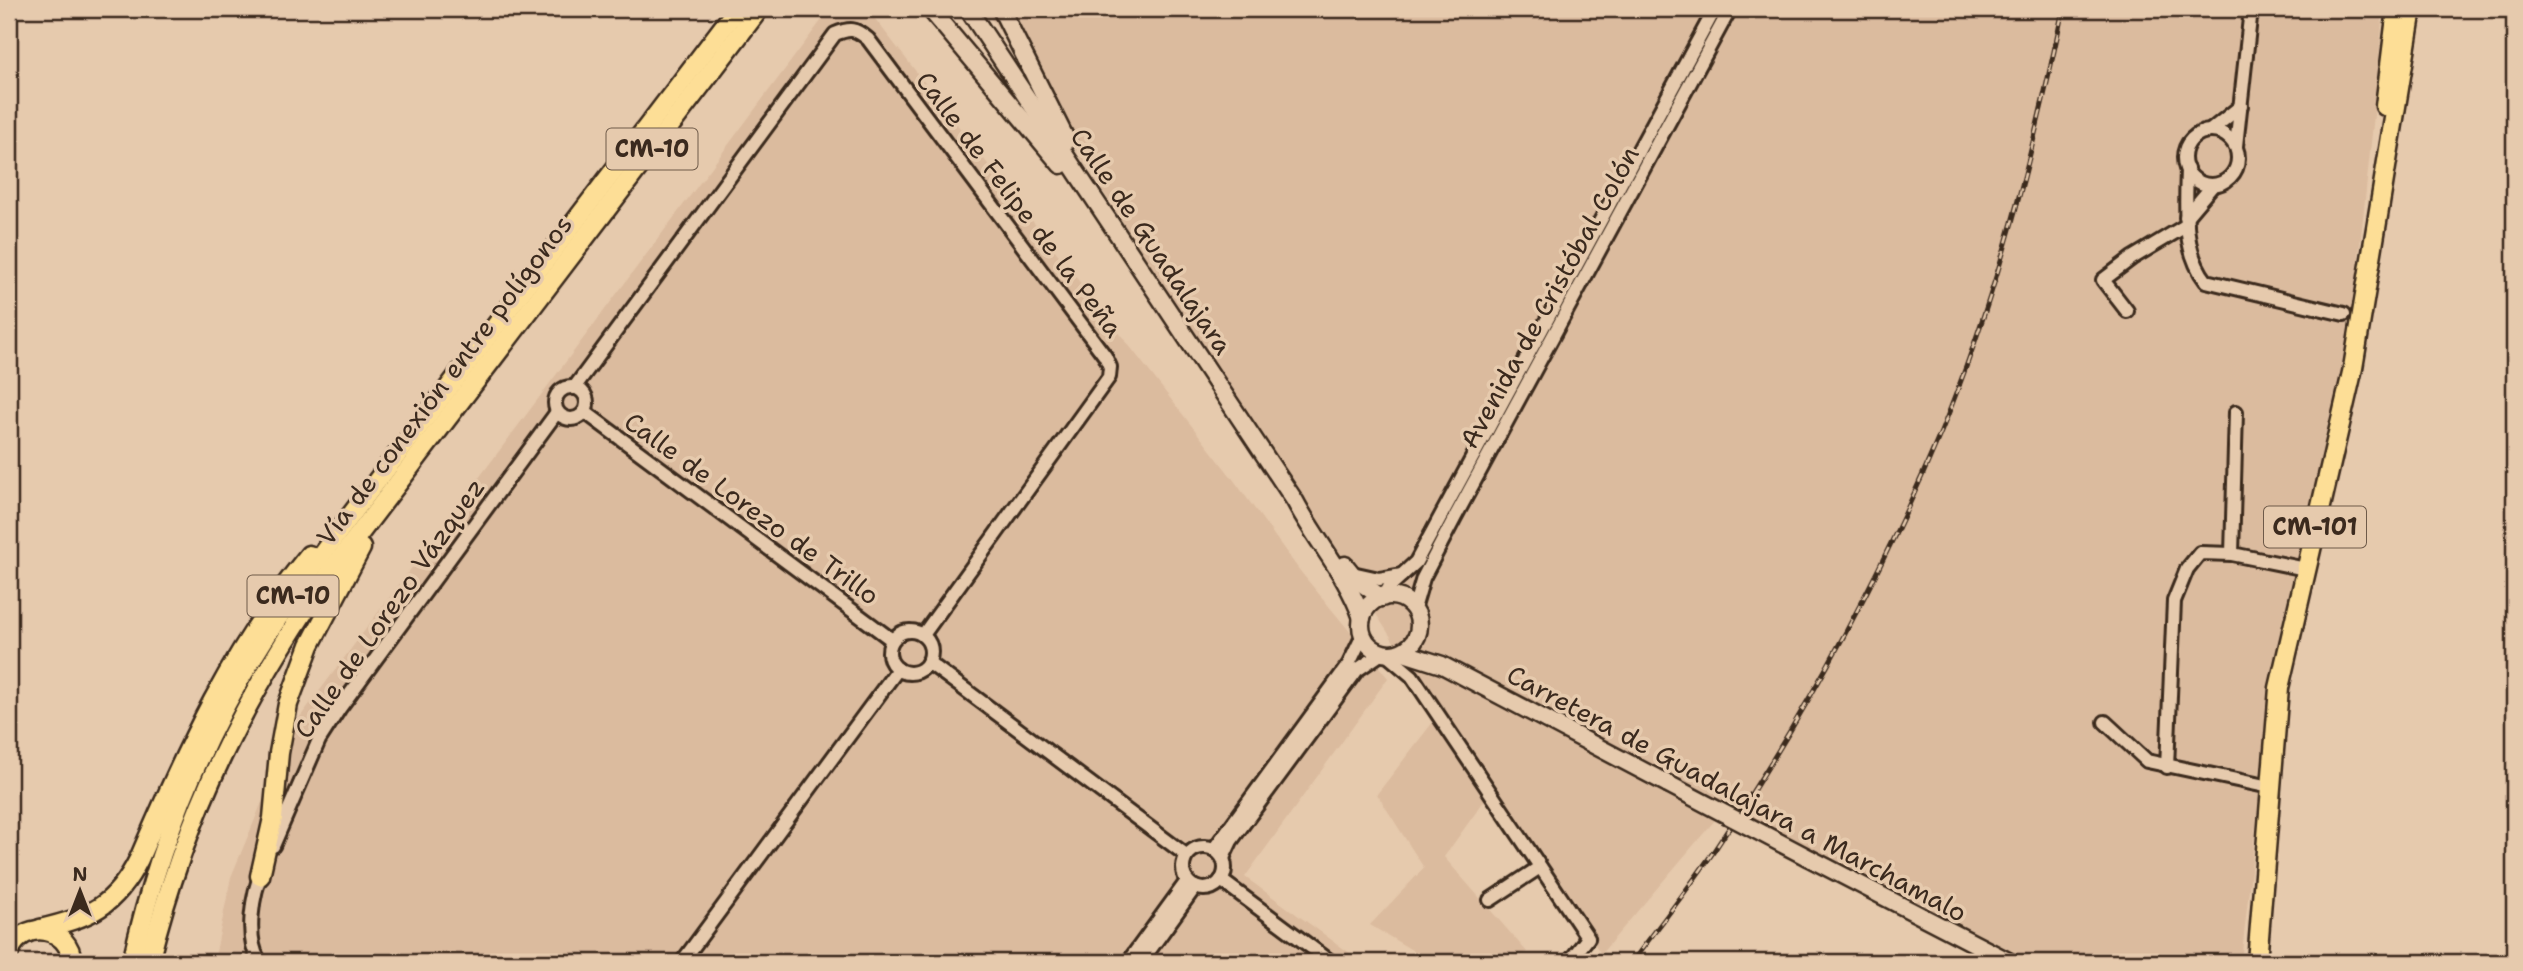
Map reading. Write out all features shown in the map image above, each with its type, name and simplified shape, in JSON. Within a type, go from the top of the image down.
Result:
[{"type":"main road","name":"Vía de conexión entre polígonos","points":[[132,962],[158,865],[182,800],[213,731],[256,652],[335,537],[737,9]]},
{"type":"main road","name":"Vía de conexión entre polígonos","points":[[149,962],[194,816],[229,736],[270,662],[342,557],[759,9]]},
{"type":"main road","points":[[930,9],[1132,253]]},
{"type":"main road","name":"Calle de Guadalajara","points":[[968,9],[1295,501],[1350,572],[1382,598]]},
{"type":"main road","points":[[1001,9],[1066,139],[1167,294],[1183,331]]},
{"type":"main road","points":[[2366,289],[2373,191],[2397,9]]},
{"type":"main road","name":"CM-101","points":[[2257,962],[2279,688],[2350,383],[2412,9]]},
{"type":"main road","points":[[2366,289],[2380,248],[2425,9]]},
{"type":"main road","name":"CM-10","points":[[9,951],[19,936],[93,913],[124,885],[139,859],[196,731],[249,635],[486,325],[535,274]]},
{"type":"main road","name":"CM-10","points":[[260,876],[273,818],[284,721],[296,683],[325,613],[370,536],[448,432],[546,289]]},
{"type":"main road","name":"Calle de Guadalajara","points":[[1295,501],[1308,527],[1350,588],[1362,618]]},
{"type":"main road","points":[[1382,598],[1400,599],[1414,609],[1419,621],[1417,636],[1396,652],[1369,645],[1363,635],[1362,618],[1370,605],[1382,598]]},
{"type":"main road","name":"Carretera de Guadalajara a Marchamalo","points":[[1417,636],[1443,665]]},
{"type":"main road","name":"Carretera de Guadalajara a Marchamalo","points":[[1396,652],[1443,665],[2010,962]]},
{"type":"main road","name":"CM-101","points":[[2249,962],[2263,878]]},
{"type":"main road","points":[[40,929],[60,936],[75,959]]},
{"type":"street","name":"Avenida de Cristóbal Colón","points":[[1382,598],[1416,562],[1716,9]]},
{"type":"street","name":"Avenida de Cristóbal Colón","points":[[1414,609],[1423,578],[1455,517],[1730,9]]},
{"type":"street","points":[[2187,170],[2193,178],[2213,185],[2223,182],[2237,167],[2236,146],[2251,9]]},
{"type":"street","name":"Calle de Felipe de la Peña","points":[[574,388],[835,34],[849,28],[858,30],[868,38],[1105,356],[1110,367],[1109,377],[923,635]]},
{"type":"street","points":[[2241,106],[2210,131],[2191,140],[2184,159],[2187,170],[2187,221],[2198,270],[2206,281],[2344,314]]},
{"type":"street","points":[[2210,131],[2229,138],[2236,146]]},
{"type":"street","points":[[2127,311],[2103,280],[2187,221],[2213,185]]},
{"type":"street","points":[[574,388],[585,395],[587,404],[578,418],[569,419],[557,412],[555,403],[558,394],[565,389],[574,388]]},
{"type":"street","name":"Calle de Lorezo Vázquez","points":[[259,961],[252,940],[260,876],[323,733],[557,412]]},
{"type":"street","name":"Calle de Lorezo de Trillo","points":[[584,412],[892,640]]},
{"type":"street","points":[[2232,554],[2236,412]]},
{"type":"street","points":[[2167,767],[2174,601],[2187,569],[2201,548],[2306,569]]},
{"type":"street","points":[[1350,572],[1379,579],[1403,575]]},
{"type":"street","points":[[904,632],[923,635],[930,647],[928,662],[913,672],[898,669],[889,653],[892,640],[904,632]]},
{"type":"street","points":[[1219,853],[1357,652],[1363,635]]},
{"type":"street","points":[[1219,853],[1231,841],[1357,670],[1396,652]]},
{"type":"street","points":[[1396,652],[1412,676]]},
{"type":"street","points":[[1396,652],[1588,937],[1569,962]]},
{"type":"street","points":[[928,662],[1186,856]]},
{"type":"street","points":[[682,962],[898,669]]},
{"type":"street","points":[[2105,722],[2147,761],[2270,787]]},
{"type":"street","points":[[1202,846],[1219,853],[1225,869],[1221,880],[1206,889],[1191,884],[1183,868],[1186,856],[1202,846]]},
{"type":"street","points":[[1490,900],[1540,867]]},
{"type":"street","points":[[1221,880],[1331,962]]},
{"type":"street","points":[[1128,962],[1191,884]]},
{"type":"street","points":[[1142,962],[1191,884]]},
{"type":"street","points":[[248,962],[265,962]]},
{"type":"shaded area","points":[[985,9],[2383,9],[2351,330],[2270,697],[2241,962],[2027,962],[1727,806],[1601,954],[1494,787],[1444,857],[1527,952],[1507,962],[1432,962],[1370,925],[1424,868],[1377,794],[1440,713]]},
{"type":"shaded area","points":[[827,13],[872,15],[1233,479],[1300,571],[1388,678],[1245,877],[1362,962],[214,962],[231,877],[294,725]]},
{"type":"railway","points":[[1632,962],[1714,851],[1778,751],[1866,594],[1917,487],[1961,380],[1996,276],[2026,170],[2063,9]]}]
